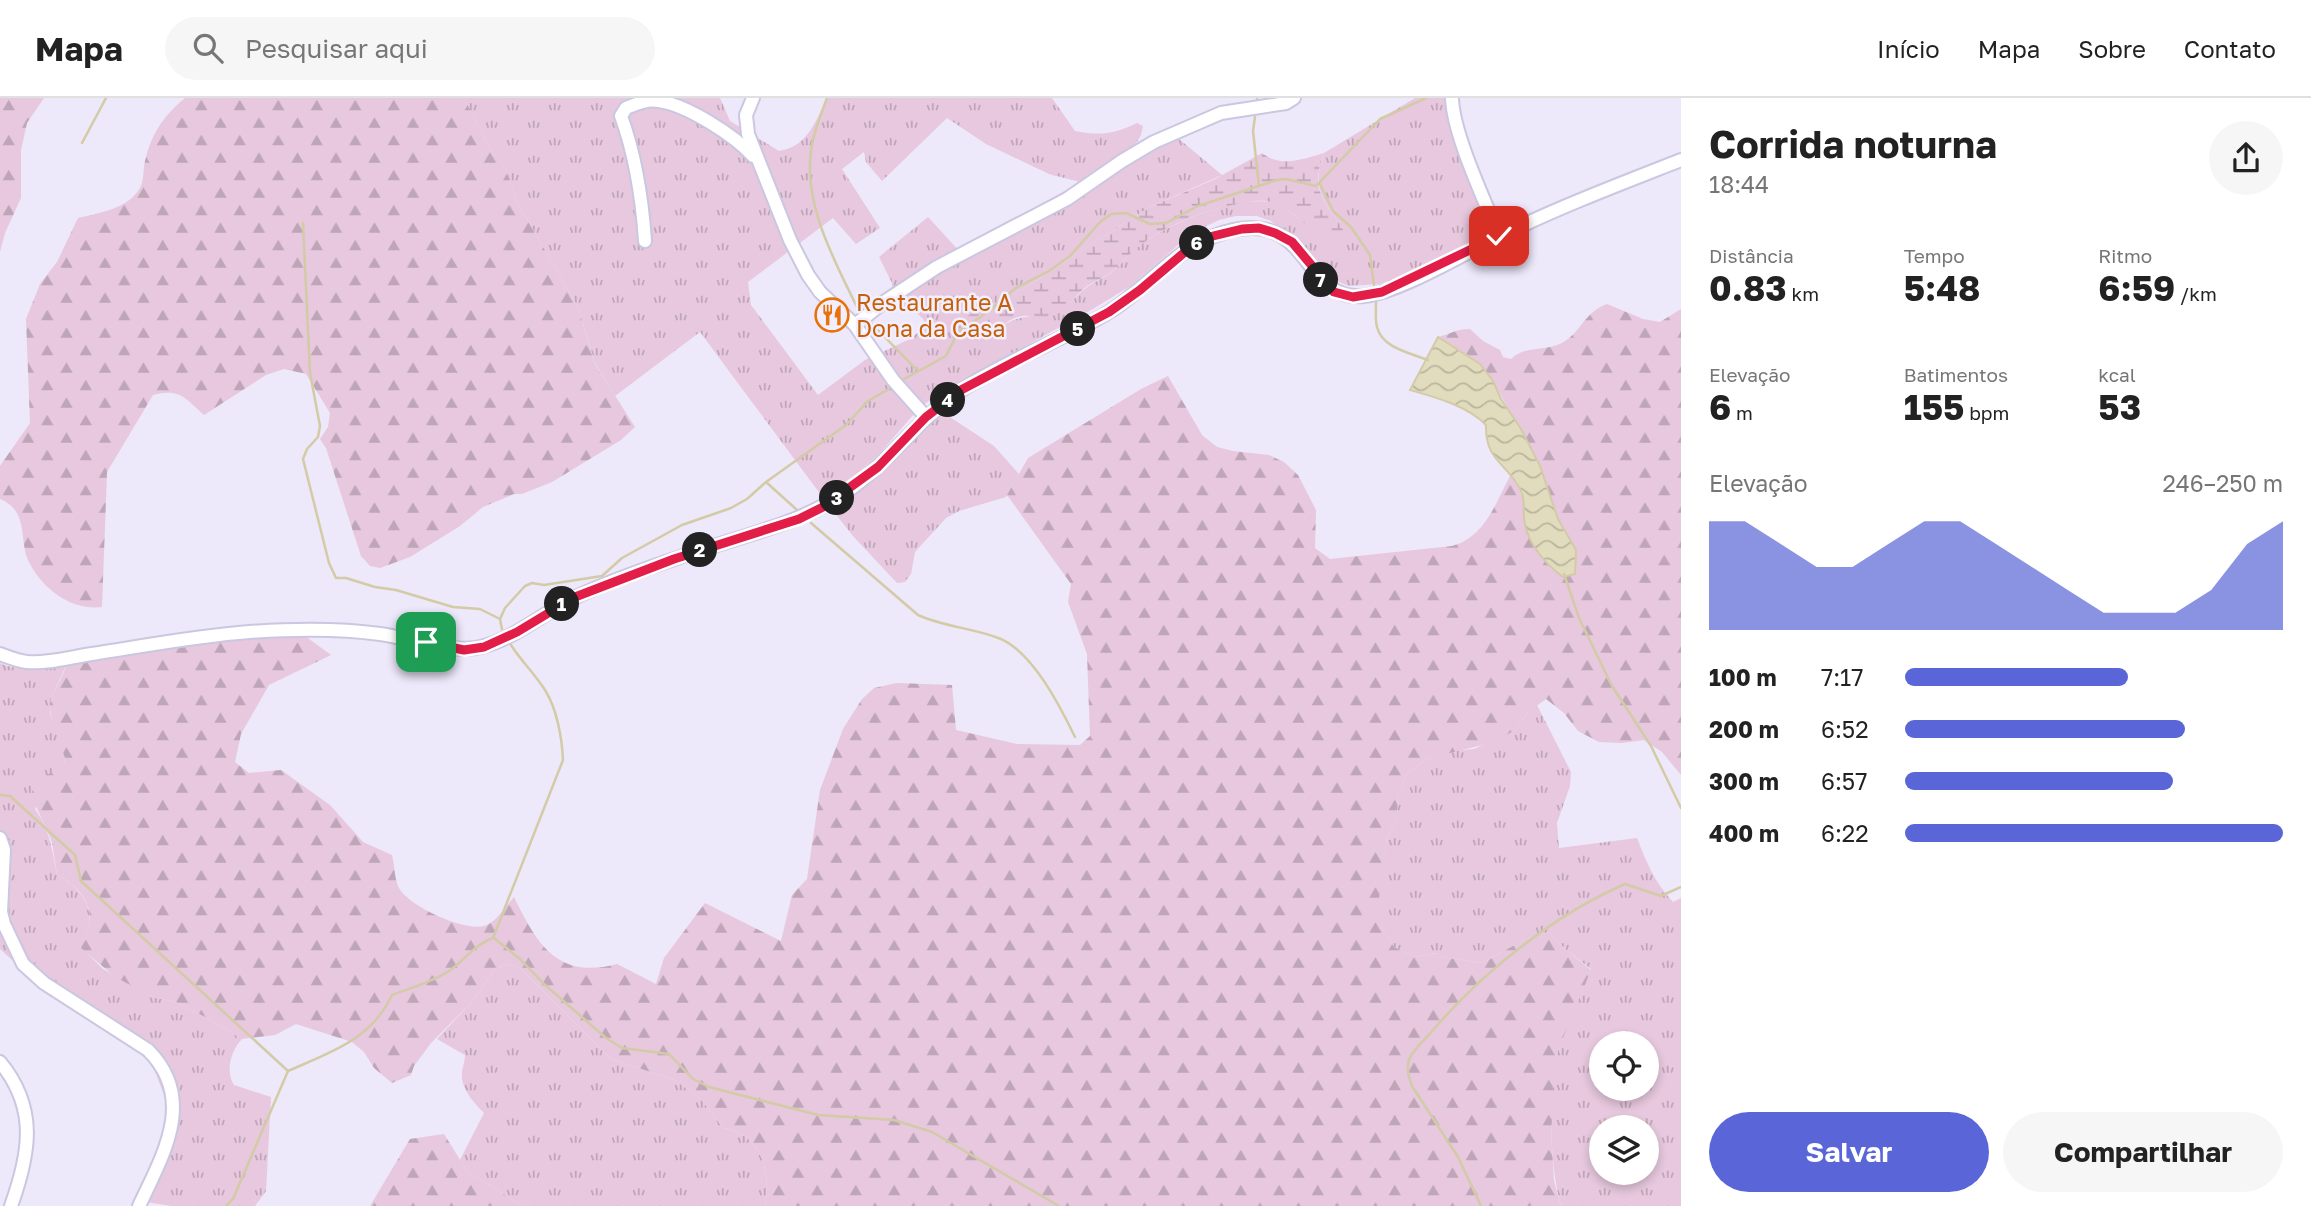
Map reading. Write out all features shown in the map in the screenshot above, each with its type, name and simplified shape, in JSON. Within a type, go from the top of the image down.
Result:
[{"type":"street","points":[[753,98],[746,123],[798,257],[820,292],[855,326],[893,380],[926,417]]},
{"type":"street","points":[[855,326],[884,302],[937,267],[1067,199],[1154,142],[1221,113],[1286,103],[1294,98]]},
{"type":"street","points":[[1452,98],[1452,108],[1469,159],[1499,236]]},
{"type":"street","points":[[645,241],[640,183],[631,142],[621,116],[626,108],[649,100],[667,102],[729,134],[759,161]]},
{"type":"street","points":[[0,654],[28,662],[202,637],[250,632],[335,629],[464,650],[484,647],[517,632],[575,597],[674,559],[799,519],[823,507],[878,467],[926,417],[961,390],[1109,312],[1192,246],[1227,232],[1259,228],[1292,242],[1334,292],[1353,297],[1382,292],[1553,211],[1681,160]]},
{"type":"street","points":[[0,838],[4,850],[1,912],[7,932],[23,964],[44,983],[148,1050],[157,1059],[170,1086],[173,1123],[167,1145],[139,1206]]},
{"type":"street","points":[[0,1062],[20,1094],[29,1123],[26,1152],[11,1206]]},
{"type":"green space","points":[[0,98],[44,98],[27,123],[21,150],[21,198],[5,233],[0,252]]},
{"type":"green space","points":[[185,98],[464,98],[493,155],[499,158],[506,170],[517,202],[578,307],[595,364],[635,427],[621,440],[552,482],[483,507],[460,526],[410,557],[380,568],[370,566],[361,556],[326,448],[320,439],[328,427],[330,413],[306,374],[284,369],[266,375],[204,415],[182,396],[170,393],[153,395],[107,472],[102,607],[79,605],[58,596],[41,580],[28,560],[19,518],[9,504],[0,499],[0,466],[30,423],[26,319],[40,284],[57,262],[78,218],[112,209],[135,195],[141,185],[145,161],[155,134],[165,118]]},
{"type":"green space","points":[[464,98],[720,98],[730,121],[779,151],[797,144],[810,132],[828,98],[1052,98],[1075,131],[1107,133],[1137,123],[1143,126],[1134,147],[1172,133],[1222,175],[1148,208],[1023,289],[999,299],[992,308],[971,314],[998,331],[1013,320],[1058,311],[1089,286],[1107,276],[1136,248],[1153,237],[1185,220],[1221,207],[1256,201],[1271,202],[1284,207],[1306,223],[1344,231],[1326,203],[1319,186],[1324,153],[1415,98],[1446,98],[1494,230],[1402,277],[1379,284],[1349,286],[1334,280],[1271,221],[1257,216],[1236,216],[1219,220],[1192,233],[1129,287],[947,389],[920,407],[881,452],[847,483],[824,499],[700,332],[615,396],[595,363],[578,307],[517,202],[506,170],[499,158],[493,155]],"holes":[[[947,118],[986,144],[1049,174],[1080,182],[960,252],[928,217],[879,257],[892,283],[892,304],[915,311],[924,320],[921,330],[910,339],[865,360],[818,395],[751,305],[748,282],[833,218],[856,244],[880,228],[842,169],[864,152],[866,162],[882,181]]]},
{"type":"green space","points":[[1262,153],[1269,158],[1284,161],[1300,160],[1324,153],[1318,177],[1319,186],[1325,203],[1344,231],[1337,238],[1313,230],[1275,203],[1256,201],[1226,206],[1196,215],[1155,235],[1112,272],[1087,286],[1055,315],[1013,319],[989,338],[982,340],[959,333],[959,323],[971,314],[992,308],[999,299],[1023,289],[1148,208],[1215,179]]},
{"type":"green space","points":[[1607,304],[1643,319],[1660,322],[1681,309],[1681,775],[1662,752],[1644,740],[1599,742],[1578,731],[1564,713],[1546,699],[1528,712],[1515,730],[1495,742],[1429,758],[1408,772],[1398,794],[1397,817],[1387,837],[1378,906],[1382,928],[1394,947],[1415,957],[1437,953],[1442,957],[1483,963],[1527,938],[1549,932],[1591,970],[1558,1050],[1551,1131],[1554,1181],[1561,1206],[765,1206],[765,1168],[755,1146],[747,1138],[723,1128],[702,1100],[675,1080],[611,1059],[522,970],[510,964],[495,969],[470,1004],[431,1043],[414,1066],[411,1075],[392,1083],[374,1068],[364,1052],[352,1042],[296,1024],[275,1035],[242,1039],[176,1002],[153,997],[115,977],[80,947],[89,925],[88,905],[77,889],[57,875],[52,842],[31,795],[35,783],[64,764],[65,758],[50,704],[67,663],[183,639],[297,630],[331,655],[269,685],[241,734],[235,762],[249,773],[281,770],[330,805],[363,842],[392,855],[399,888],[414,903],[439,917],[466,926],[487,925],[495,920],[514,897],[541,943],[564,962],[579,967],[596,968],[617,964],[656,984],[664,958],[705,903],[781,941],[792,895],[807,879],[820,790],[843,729],[862,699],[874,688],[897,683],[952,685],[956,730],[1017,744],[1080,745],[1090,736],[1087,654],[1068,602],[1071,584],[1007,495],[1028,458],[1141,389],[1168,376],[1202,435],[1217,447],[1269,455],[1284,462],[1298,475],[1316,510],[1315,548],[1330,559],[1452,546],[1463,542],[1488,518],[1510,476],[1521,493],[1525,525],[1576,551],[1558,519],[1540,466],[1493,381],[1480,364],[1438,337],[1470,329],[1483,341],[1500,350],[1503,357],[1511,359],[1522,352],[1548,347],[1569,339],[1587,317]]},
{"type":"green space","points":[[936,408],[994,446],[1019,474],[1006,497],[959,511],[946,518],[915,552],[911,574],[905,582],[897,583],[830,507]]},
{"type":"green space","points":[[0,663],[24,668],[67,663],[50,701],[50,713],[65,758],[64,764],[56,770],[35,809],[47,833],[57,875],[77,889],[87,906],[89,925],[81,947],[103,969],[153,997],[176,1002],[242,1039],[230,1061],[231,1080],[234,1085],[271,1097],[266,1191],[255,1206],[172,1206],[139,1201],[145,1177],[169,1140],[170,1111],[152,1063],[141,1052],[23,970],[0,949]]},
{"type":"green space","points":[[1537,705],[1571,772],[1570,786],[1557,823],[1559,848],[1637,838],[1661,887],[1673,902],[1681,898],[1681,1206],[1561,1206],[1552,1149],[1551,1107],[1555,1068],[1565,1030],[1591,969],[1565,949],[1549,932],[1527,938],[1483,963],[1442,957],[1436,953],[1415,957],[1394,947],[1382,928],[1377,906],[1387,837],[1397,817],[1398,794],[1408,772],[1429,758],[1451,751],[1474,749],[1515,730],[1528,712]]},
{"type":"green space","points":[[510,964],[522,970],[611,1059],[675,1080],[702,1100],[723,1128],[747,1138],[761,1156],[765,1168],[765,1206],[523,1206],[467,1171],[460,1160],[484,1113],[463,1084],[465,1055],[437,1039],[470,1004],[495,969]]},
{"type":"green space","points":[[444,1134],[467,1171],[523,1206],[370,1206],[410,1139]]},
{"type":"water","points":[[1438,337],[1480,364],[1521,429],[1540,466],[1558,519],[1576,550],[1575,574],[1563,577],[1545,561],[1535,547],[1525,524],[1521,491],[1493,455],[1486,425],[1461,407],[1410,390]]},
{"type":"waterway","points":[[82,143],[106,98]]},
{"type":"waterway","points":[[827,98],[813,140],[811,184],[821,228],[859,311]]},
{"type":"waterway","points":[[904,379],[946,356],[958,332],[1016,288],[1049,271],[1070,256],[1100,222],[1111,214],[1126,213],[1150,224],[1166,223],[1198,206],[1277,180],[1286,179],[1316,186],[1380,119],[1426,98]]},
{"type":"waterway","points":[[1255,117],[1253,131],[1259,186]]},
{"type":"waterway","points":[[1320,184],[1333,211],[1351,227],[1370,255],[1374,285]]},
{"type":"waterway","points":[[303,223],[310,373],[320,426],[318,437],[307,449],[303,459],[329,563],[336,578],[396,590],[453,607],[480,609],[500,619]]},
{"type":"waterway","points":[[1376,303],[1377,327],[1385,340],[1398,349],[1428,360]]},
{"type":"waterway","points":[[871,323],[918,371]]},
{"type":"waterway","points":[[502,629],[500,619],[505,608],[525,586],[602,576],[622,558],[682,525],[731,508],[846,425],[868,401],[889,389]]},
{"type":"waterway","points":[[766,482],[797,510]]},
{"type":"waterway","points":[[811,523],[918,615],[991,635],[1013,646],[1035,668],[1075,737]]},
{"type":"waterway","points":[[1564,574],[1579,618],[1612,686],[1651,746],[1681,808]]},
{"type":"waterway","points":[[226,1206],[233,1199],[288,1071],[348,1043],[373,1023],[392,995],[442,975],[481,944],[493,938],[563,760],[553,706],[541,684],[511,645]]},
{"type":"waterway","points":[[0,795],[10,796],[75,855],[81,881],[288,1071]]},
{"type":"waterway","points":[[1481,1206],[1458,1157],[1412,1086],[1408,1070],[1411,1056],[1453,1008],[1497,966],[1546,928],[1625,884],[1661,896],[1681,887]]},
{"type":"waterway","points":[[494,938],[606,1038],[622,1048],[669,1054],[693,1079],[709,1087],[818,1115],[894,1120],[932,1132],[1059,1206]]},
{"type":"place","name":"Restaurante A Dona da Casa","points":[[832,315]]},
{"type":"route","points":[[426,642],[464,650],[484,647],[517,632],[575,597],[625,576],[799,519],[823,507],[878,467],[926,417],[961,390],[1109,312],[1192,246],[1209,237],[1242,229],[1259,228],[1275,233],[1292,242],[1326,286],[1343,296],[1353,297],[1368,296],[1405,283],[1499,236]]}]
